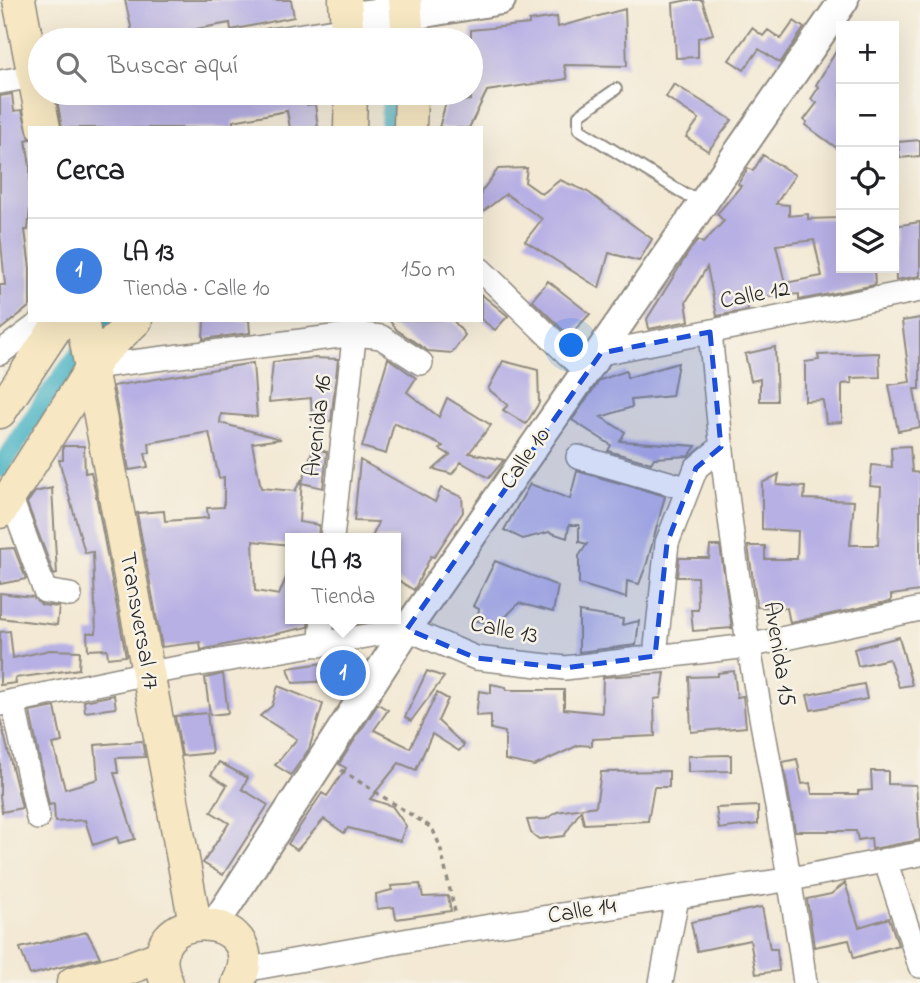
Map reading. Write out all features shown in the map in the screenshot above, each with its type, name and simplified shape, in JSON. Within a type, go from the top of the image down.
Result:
[{"type":"main road","points":[[19,0],[28,38]]},
{"type":"main road","points":[[41,105],[44,126]]},
{"type":"main road","points":[[350,126],[351,105]]},
{"type":"main road","points":[[410,126],[411,105]]},
{"type":"main road","points":[[0,412],[60,322]]},
{"type":"main road","name":"Transversal 17","points":[[82,322],[148,673],[205,923]]},
{"type":"main road","points":[[5,504],[90,360],[134,322]]},
{"type":"main road","points":[[73,983],[164,970],[168,941],[180,929],[205,923],[228,930],[238,941],[243,955],[241,976]]},
{"type":"street","points":[[332,28],[402,20],[501,0]]},
{"type":"street","name":"Calle 10","points":[[205,923],[844,0]]},
{"type":"street","points":[[0,82],[28,77]]},
{"type":"street","points":[[483,272],[594,363]]},
{"type":"street","name":"Calle 12","points":[[594,363],[710,332],[920,290]]},
{"type":"street","points":[[0,352],[41,322]]},
{"type":"street","points":[[90,360],[356,327],[381,337],[421,363]]},
{"type":"street","name":"Avenida 16","points":[[333,533],[356,327]]},
{"type":"street","name":"Avenida 15","points":[[710,332],[721,447],[748,646],[791,879],[805,983]]},
{"type":"street","points":[[655,656],[667,542],[696,468],[721,447]]},
{"type":"street","points":[[578,457],[686,488]]},
{"type":"street","points":[[5,504],[45,591],[70,595]]},
{"type":"street","name":"Calle 13","points":[[407,629],[477,658],[565,668],[748,646],[920,609]]},
{"type":"street","points":[[320,645],[322,624]]},
{"type":"street","points":[[38,818],[7,703],[148,673],[407,629]]},
{"type":"street","name":"Calle 14","points":[[241,976],[460,931],[791,879],[920,854]]},
{"type":"street","points":[[885,860],[920,965]]},
{"type":"street","points":[[661,983],[677,898]]},
{"type":"lane","points":[[616,89],[579,115],[579,129],[686,195],[707,199]]},
{"type":"path","points":[[321,757],[432,828],[440,845],[460,931]]},
{"type":"highlighted area","points":[[710,332],[721,447],[696,468],[667,543],[655,656],[565,668],[476,658],[407,629],[587,373],[601,353]]},
{"type":"building","points":[[125,0],[291,0],[294,17],[241,28],[231,28],[230,23],[202,28],[131,28]]},
{"type":"building","points":[[702,0],[713,34],[698,38],[698,57],[676,58],[673,3]]},
{"type":"building","points":[[625,9],[627,66],[564,65],[567,79],[487,91],[483,99],[483,29],[529,24],[529,21],[557,17],[558,27]]},
{"type":"building","points":[[794,21],[804,28],[780,63],[759,49],[744,70],[729,60],[752,28],[763,36],[768,30],[781,39]]},
{"type":"building","points":[[836,51],[836,147],[805,125],[807,122],[804,120],[817,103],[811,99],[819,87],[816,85]]},
{"type":"building","points":[[674,84],[732,120],[708,151],[686,137],[699,119],[666,97]]},
{"type":"building","points":[[12,94],[14,111],[22,110],[28,132],[28,230],[25,230],[28,253],[28,308],[0,330],[0,285],[5,285],[0,232],[0,96]]},
{"type":"building","points":[[58,105],[315,105],[318,126],[290,126],[287,111],[233,121],[233,126],[62,126]]},
{"type":"building","points":[[445,105],[480,105],[470,126],[440,126]]},
{"type":"building","points":[[920,140],[920,156],[900,158],[899,142]]},
{"type":"building","points":[[763,155],[795,175],[776,204],[789,205],[789,216],[808,214],[808,219],[836,218],[836,273],[874,273],[875,285],[799,300],[799,294],[746,299],[748,310],[717,316],[707,267],[686,302],[689,321],[649,329],[647,319],[690,250],[698,240],[703,243],[724,221],[717,214],[741,186],[738,184],[748,168],[753,171]],"holes":[[[814,240],[822,276],[785,283],[776,245]]]},
{"type":"building","points":[[527,168],[525,182],[542,194],[560,180],[588,192],[652,239],[639,261],[609,253],[599,288],[525,241],[542,219],[506,194],[483,211],[483,189],[498,169]]},
{"type":"building","points":[[920,222],[920,276],[896,280],[896,273],[899,273],[899,225]]},
{"type":"building","points":[[548,281],[590,314],[569,336],[532,300]]},
{"type":"building","points":[[483,296],[508,316],[495,330],[483,321]]},
{"type":"building","points":[[920,318],[920,389],[914,389],[920,427],[898,431],[889,385],[910,382],[902,321]]},
{"type":"building","points":[[204,322],[249,322],[250,333],[203,339]]},
{"type":"building","points":[[391,322],[455,322],[465,335],[452,353],[428,351],[397,330]]},
{"type":"building","points":[[775,347],[777,401],[760,401],[760,379],[751,381],[745,354]]},
{"type":"building","points":[[879,353],[880,377],[851,378],[852,383],[842,384],[842,422],[826,423],[823,400],[805,401],[805,362],[819,360],[818,355]]},
{"type":"building","points":[[313,358],[338,359],[331,421],[312,420],[311,398],[269,402],[273,362]]},
{"type":"building","points":[[388,358],[416,378],[407,392],[439,417],[447,398],[491,425],[469,453],[504,460],[489,478],[461,462],[452,474],[434,469],[450,455],[440,449],[443,446],[394,423],[386,454],[362,447]]},
{"type":"building","points":[[503,361],[538,370],[539,403],[526,424],[503,410],[508,405],[488,389]]},
{"type":"building","points":[[253,363],[257,417],[221,414],[220,423],[281,439],[252,443],[261,488],[295,491],[302,479],[299,522],[319,525],[318,533],[285,533],[285,544],[253,541],[255,591],[279,595],[285,580],[285,624],[308,624],[308,627],[201,650],[200,642],[162,647],[137,513],[164,511],[165,521],[208,518],[207,508],[224,507],[224,477],[219,478],[209,432],[149,443],[150,453],[145,453],[148,467],[129,470],[113,386]]},
{"type":"building","points":[[678,363],[672,396],[631,400],[632,407],[601,417],[625,432],[620,441],[696,446],[689,456],[654,458],[651,463],[608,451],[611,445],[572,420],[600,380],[626,371],[627,378]]},
{"type":"building","points":[[63,446],[84,446],[85,473],[91,472],[126,656],[108,658],[107,649],[88,650],[87,633],[96,633],[93,552],[85,553],[59,460],[63,460]]},
{"type":"building","points":[[910,446],[912,472],[920,473],[920,591],[891,595],[891,601],[790,623],[787,608],[757,607],[748,546],[765,546],[765,559],[797,559],[798,531],[762,529],[762,483],[779,474],[777,485],[805,487],[804,499],[854,501],[850,545],[878,545],[881,487],[870,486],[872,465],[892,467],[891,447]]},
{"type":"building","points":[[313,448],[327,452],[323,488],[302,483]]},
{"type":"building","points":[[360,460],[435,502],[441,488],[462,497],[463,512],[434,557],[431,556],[414,590],[401,582],[401,533],[374,533],[378,522],[354,521]]},
{"type":"building","points":[[577,471],[665,496],[639,584],[627,581],[626,598],[579,584],[579,556],[587,544],[579,542],[579,525],[569,525],[567,538],[549,532],[523,539],[504,530],[530,484],[570,499]]},
{"type":"building","points":[[52,488],[57,574],[54,575],[27,503],[35,492]]},
{"type":"building","points":[[710,546],[720,546],[732,628],[693,631],[691,610],[698,610],[697,577],[677,577],[679,558],[709,558]]},
{"type":"building","points":[[14,548],[26,579],[0,584],[0,549]]},
{"type":"building","points":[[495,561],[558,586],[553,612],[519,603],[498,625],[477,621],[479,609],[473,606]]},
{"type":"building","points":[[0,593],[33,597],[42,605],[59,607],[57,625],[0,618]]},
{"type":"building","points":[[579,612],[623,619],[622,625],[639,621],[636,645],[579,652]]},
{"type":"building","points":[[10,631],[13,658],[50,650],[80,651],[79,669],[15,678],[16,683],[0,685],[0,632]]},
{"type":"building","points":[[899,637],[912,685],[899,687],[889,659],[858,666],[854,649]]},
{"type":"building","points":[[344,660],[330,681],[293,683],[288,668]]},
{"type":"building","points":[[427,671],[444,677],[411,721],[405,717]]},
{"type":"building","points":[[734,671],[737,697],[743,696],[746,727],[691,732],[689,677],[718,676],[718,673]]},
{"type":"building","points":[[665,673],[661,698],[654,699],[655,736],[592,739],[592,746],[579,745],[534,766],[505,760],[505,732],[491,729],[491,715],[476,716],[479,691],[491,693],[491,684],[506,687],[507,690],[564,690],[564,709],[602,713],[603,677]]},
{"type":"building","points":[[223,674],[228,713],[210,715],[205,678]]},
{"type":"building","points":[[864,684],[867,699],[811,710],[807,695]]},
{"type":"building","points":[[278,686],[323,704],[309,749],[291,775],[275,765],[297,739],[260,716],[272,706]]},
{"type":"building","points":[[437,693],[448,699],[438,721],[464,745],[459,751],[432,734],[416,770],[399,763],[370,799],[392,806],[406,826],[400,841],[348,828],[344,833],[324,819],[297,850],[288,844],[322,793],[327,796],[346,768],[339,764],[378,704],[388,710],[374,730],[410,748]]},
{"type":"building","points":[[114,695],[116,708],[85,712],[84,701]]},
{"type":"building","points":[[55,707],[62,742],[53,744],[65,789],[98,779],[95,745],[142,741],[145,757],[116,758],[118,773],[114,773],[135,839],[119,843],[117,837],[93,845],[85,820],[55,822],[54,804],[49,805],[30,712]]},
{"type":"building","points":[[207,713],[212,753],[182,756],[175,716]]},
{"type":"building","points":[[0,718],[22,808],[2,812],[0,796]]},
{"type":"building","points":[[731,755],[731,771],[688,772],[688,756]]},
{"type":"building","points":[[797,759],[802,784],[810,783],[812,794],[858,794],[858,791],[872,790],[871,771],[888,771],[888,784],[916,785],[920,840],[872,849],[871,838],[858,840],[856,831],[795,831],[783,762]]},
{"type":"building","points":[[219,762],[248,778],[242,789],[268,805],[223,875],[203,863],[229,823],[211,812],[227,785],[211,775]]},
{"type":"building","points":[[669,771],[669,787],[654,787],[648,821],[584,824],[581,810],[564,836],[539,839],[531,833],[527,820],[546,819],[557,812],[596,806],[601,772]]},
{"type":"building","points":[[758,806],[758,824],[719,829],[716,808]]},
{"type":"building","points":[[845,883],[859,927],[889,918],[898,945],[854,958],[849,940],[814,947],[807,899],[831,894]]},
{"type":"building","points":[[420,884],[423,897],[448,896],[451,911],[396,919],[394,907],[377,909],[376,894],[392,890],[391,886]]},
{"type":"building","points":[[762,907],[770,949],[777,949],[779,971],[756,974],[750,940],[697,951],[691,922]]},
{"type":"building","points":[[87,932],[100,957],[30,975],[20,948]]},
{"type":"waterway","points":[[389,126],[391,105]]},
{"type":"waterway","points":[[0,469],[46,398],[103,322]]},
{"type":"place","name":"LA 13","points":[[343,673]]}]
